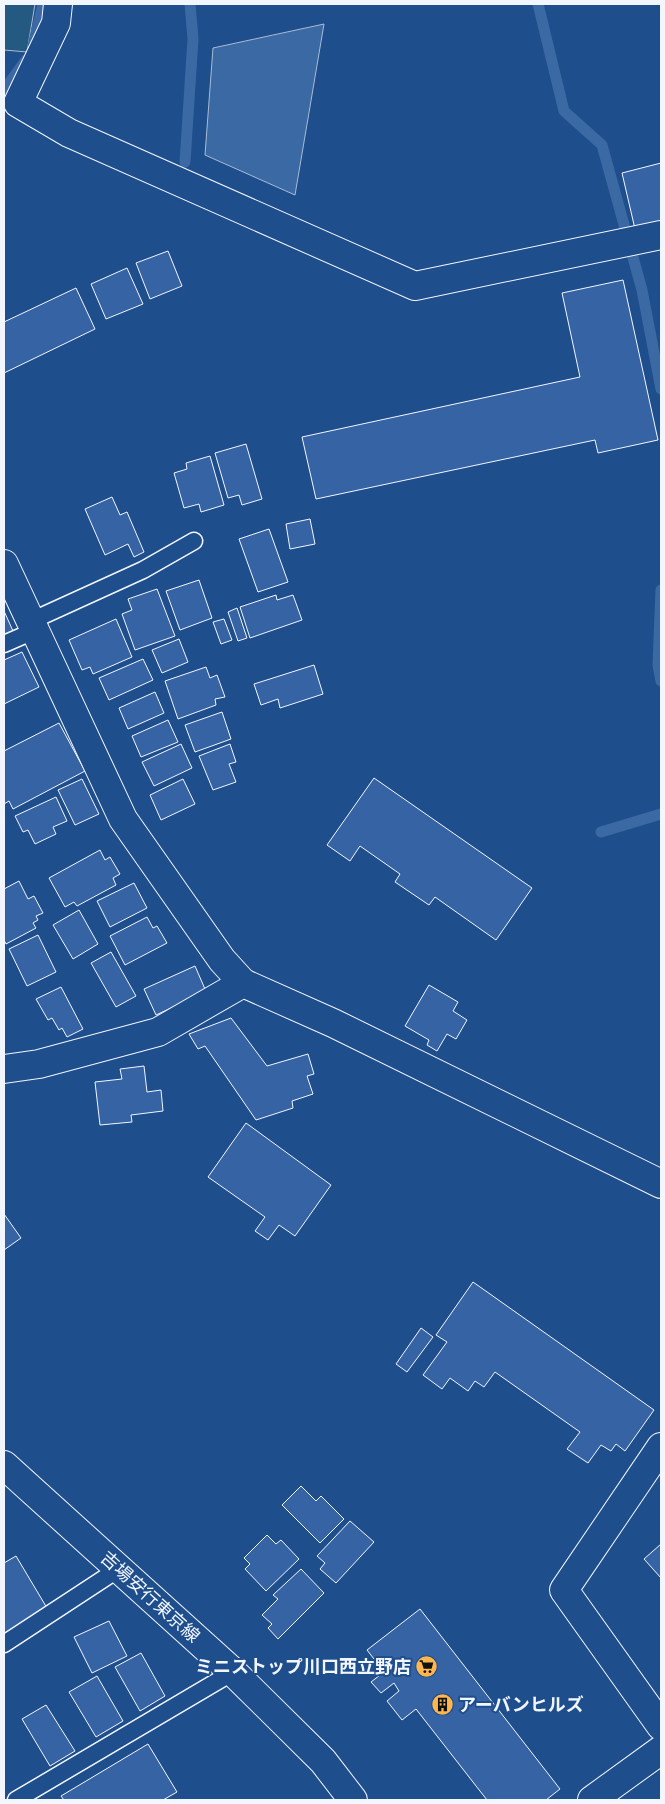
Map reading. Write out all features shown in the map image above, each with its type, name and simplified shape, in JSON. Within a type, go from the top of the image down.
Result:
[{"type":"street","points":[[58,4],[56,22],[11,112],[69,133],[415,286],[661,235]]},
{"type":"street","points":[[4,564],[123,818],[222,960],[243,983],[342,1027],[661,1184]]},
{"type":"street","points":[[4,1069],[39,1064],[158,1032],[243,983]]},
{"type":"street","points":[[661,1447],[564,1590],[661,1726]]},
{"type":"street","name":"吉場安行東京線","points":[[4,1465],[233,1672],[323,1762],[353,1800]]},
{"type":"street","points":[[592,1800],[661,1750]]},
{"type":"lane","points":[[4,644],[33,625],[143,570],[194,541]]},
{"type":"lane","points":[[4,1644],[120,1568]]},
{"type":"lane","points":[[16,1800],[233,1672]]},
{"type":"shaded area","points":[[4,4],[35,4],[27,52],[4,50]]},
{"type":"shaded area","points":[[324,24],[295,195],[205,155],[213,48]]},
{"type":"building","points":[[661,163],[661,222],[635,229],[622,173]]},
{"type":"building","points":[[168,251],[182,286],[150,299],[136,263]]},
{"type":"building","points":[[127,268],[143,304],[106,319],[91,284]]},
{"type":"building","points":[[623,280],[658,440],[598,453],[595,440],[316,499],[302,437],[580,377],[562,293]]},
{"type":"building","points":[[76,288],[95,329],[4,373],[4,322]]},
{"type":"building","points":[[246,444],[262,499],[242,505],[239,495],[228,498],[215,453]]},
{"type":"building","points":[[210,456],[224,505],[201,512],[199,504],[184,508],[174,473],[187,469],[186,463]]},
{"type":"building","points":[[112,497],[120,515],[127,512],[144,552],[134,557],[128,544],[105,555],[85,509]]},
{"type":"building","points":[[310,519],[315,544],[290,549],[286,524]]},
{"type":"building","points":[[269,529],[288,582],[258,592],[239,539]]},
{"type":"building","points":[[199,580],[212,618],[180,630],[166,591]]},
{"type":"building","points":[[157,589],[175,636],[135,650],[122,614],[132,610],[128,599]]},
{"type":"building","points":[[276,595],[277,600],[293,595],[302,620],[250,638],[240,607]]},
{"type":"building","points":[[237,608],[247,638],[238,641],[228,612]]},
{"type":"building","points":[[4,611],[13,631],[4,636]]},
{"type":"building","points":[[116,619],[132,657],[93,674],[90,667],[82,670],[69,640]]},
{"type":"building","points":[[224,619],[232,640],[221,644],[213,622]]},
{"type":"building","points":[[179,639],[188,662],[162,673],[152,650]]},
{"type":"building","points":[[22,652],[39,687],[4,704],[4,660]]},
{"type":"building","points":[[143,659],[153,680],[109,700],[99,678]]},
{"type":"building","points":[[314,665],[323,694],[280,708],[278,699],[261,705],[254,684]]},
{"type":"building","points":[[206,667],[210,678],[217,675],[225,697],[215,699],[216,705],[178,719],[165,681]]},
{"type":"building","points":[[155,692],[164,713],[128,729],[119,708]]},
{"type":"building","points":[[222,712],[231,739],[195,752],[185,725]]},
{"type":"building","points":[[168,720],[178,742],[141,757],[132,736]]},
{"type":"building","points":[[59,723],[85,771],[13,809],[9,801],[4,804],[4,751]]},
{"type":"building","points":[[181,744],[192,768],[154,786],[142,762]]},
{"type":"building","points":[[230,744],[236,762],[229,764],[236,782],[213,790],[199,756]]},
{"type":"building","points":[[374,778],[532,888],[496,940],[435,897],[429,905],[395,882],[400,874],[360,846],[350,861],[327,845]]},
{"type":"building","points":[[82,779],[99,814],[75,825],[58,790]]},
{"type":"building","points":[[183,779],[195,804],[161,820],[150,795]]},
{"type":"building","points":[[56,797],[67,821],[53,827],[56,834],[35,844],[28,830],[23,832],[15,816]]},
{"type":"building","points":[[100,850],[105,860],[110,857],[120,874],[113,878],[116,885],[77,906],[74,902],[65,907],[49,878]]},
{"type":"building","points":[[19,881],[28,899],[34,896],[43,913],[36,916],[38,920],[33,923],[36,928],[6,944],[4,940],[4,889]]},
{"type":"building","points":[[134,883],[147,908],[110,927],[97,901]]},
{"type":"building","points":[[79,910],[98,944],[73,959],[53,925]]},
{"type":"building","points":[[147,917],[153,928],[157,926],[167,943],[125,965],[110,936]]},
{"type":"building","points":[[38,935],[56,972],[27,986],[9,949]]},
{"type":"building","points":[[111,952],[136,996],[116,1007],[91,963]]},
{"type":"building","points":[[195,966],[208,996],[184,1002],[156,1015],[144,989]]},
{"type":"building","points":[[429,985],[458,1002],[453,1011],[467,1020],[456,1039],[447,1034],[437,1051],[427,1045],[429,1040],[405,1026]]},
{"type":"building","points":[[61,987],[83,1029],[67,1037],[62,1028],[59,1030],[52,1018],[48,1020],[36,999]]},
{"type":"building","points":[[231,1018],[267,1066],[308,1054],[314,1074],[307,1076],[313,1094],[292,1101],[293,1108],[256,1120],[205,1046],[198,1049],[189,1034]]},
{"type":"building","points":[[144,1066],[147,1092],[161,1090],[163,1111],[131,1115],[132,1122],[100,1125],[95,1082],[122,1079],[120,1069]]},
{"type":"building","points":[[246,1123],[331,1185],[295,1236],[279,1225],[268,1240],[255,1231],[265,1217],[208,1177]]},
{"type":"building","points":[[4,1214],[21,1238],[4,1250]]},
{"type":"building","points":[[473,1282],[654,1410],[625,1451],[616,1444],[611,1451],[601,1445],[588,1463],[567,1449],[580,1432],[495,1372],[484,1387],[475,1381],[468,1391],[450,1378],[442,1389],[423,1375],[447,1342],[436,1335]]},
{"type":"building","points":[[421,1328],[433,1337],[407,1372],[396,1364]]},
{"type":"building","points":[[301,1486],[316,1501],[321,1496],[344,1519],[320,1543],[282,1505]]},
{"type":"building","points":[[350,1521],[374,1542],[336,1583],[320,1569],[325,1563],[317,1556]]},
{"type":"building","points":[[267,1535],[276,1544],[281,1540],[299,1559],[266,1591],[245,1569],[250,1564],[244,1558]]},
{"type":"building","points":[[661,1544],[661,1578],[644,1559]]},
{"type":"building","points":[[16,1556],[47,1608],[5,1633],[4,1563]]},
{"type":"building","points":[[301,1569],[324,1593],[278,1639],[268,1628],[272,1624],[262,1615],[278,1599],[273,1595]]},
{"type":"building","name":"アーバンヒルズ","points":[[420,1609],[560,1789],[546,1800],[487,1800],[416,1709],[402,1720],[387,1701],[399,1691],[394,1683],[381,1693],[371,1682],[384,1672],[367,1650]]},
{"type":"building","points":[[109,1621],[127,1656],[92,1673],[74,1637]]},
{"type":"building","points":[[141,1653],[165,1696],[140,1711],[115,1667]]},
{"type":"building","points":[[97,1676],[123,1721],[96,1737],[69,1692]]},
{"type":"building","points":[[46,1705],[75,1751],[50,1766],[22,1719]]},
{"type":"building","points":[[148,1744],[177,1792],[163,1800],[64,1800],[61,1796]]},
{"type":"waterway","points":[[33,46],[43,4]]},
{"type":"waterway","points":[[185,162],[193,39],[190,4]]},
{"type":"waterway","points":[[538,4],[564,111],[602,145],[642,290],[661,389]]},
{"type":"waterway","points":[[4,90],[26,60]]},
{"type":"waterway","points":[[661,590],[658,665],[661,681]]},
{"type":"waterway","points":[[601,832],[661,814]]},
{"type":"place","name":"ミニストップ川口西立野店","points":[[427,1667]]},
{"type":"place","name":"アーバンヒルズ","points":[[442,1705]]}]
